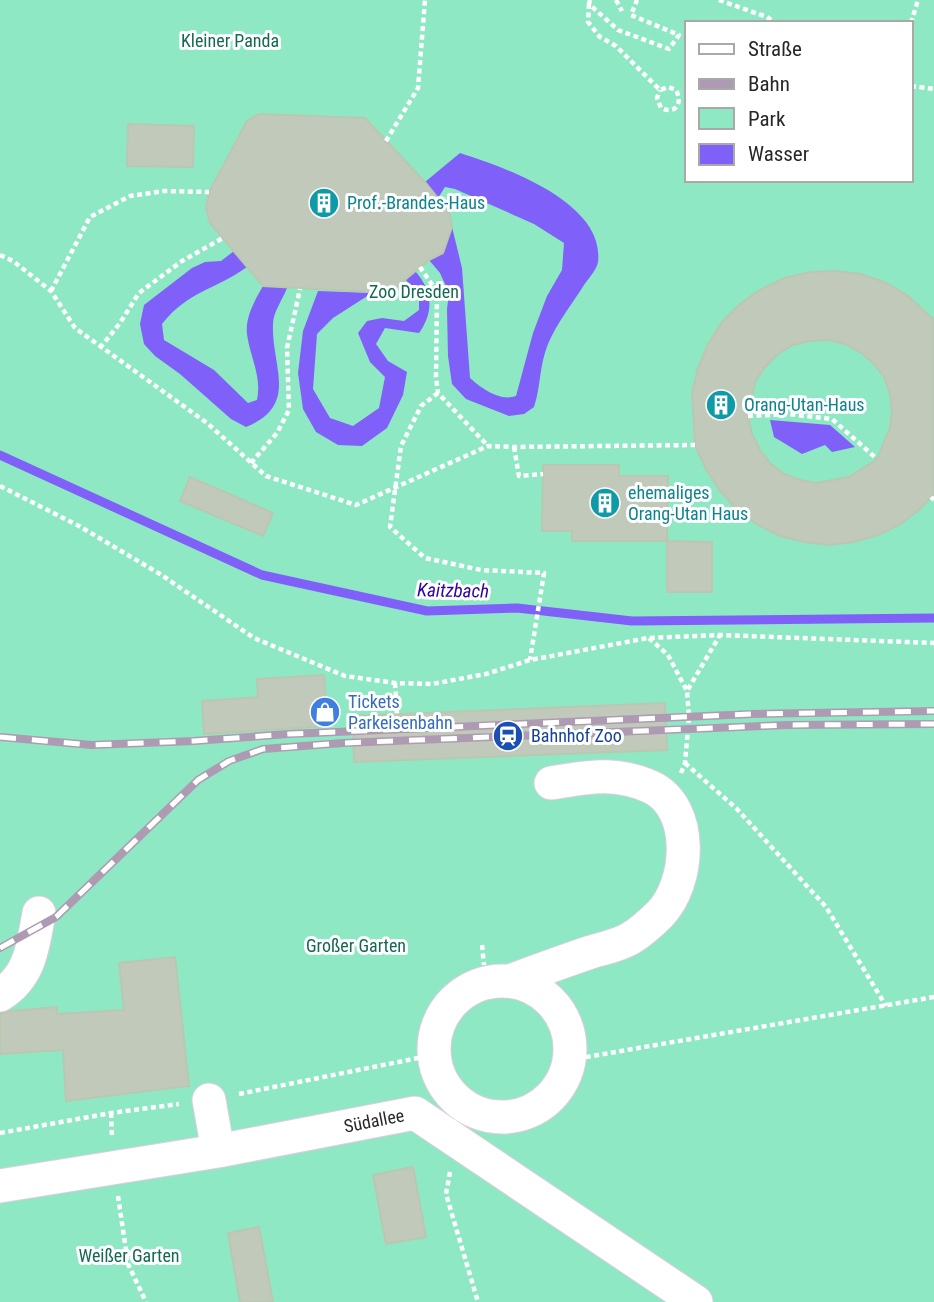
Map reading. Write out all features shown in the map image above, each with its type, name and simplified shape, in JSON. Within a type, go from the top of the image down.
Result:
[{"type":"lane","points":[[497,972],[532,987],[550,1000],[563,1018],[569,1039],[569,1060],[563,1080],[550,1097],[533,1109],[513,1116],[492,1116],[472,1111],[451,1094],[437,1072],[433,1055],[435,1030],[446,1008],[464,992],[486,982],[497,972],[630,939],[661,913],[676,890],[684,854],[679,822],[670,803],[653,788],[625,779],[598,775],[551,783]]},
{"type":"lane","points":[[0,995],[23,974],[28,964],[33,953],[39,913]]},
{"type":"lane","points":[[209,1100],[218,1151]]},
{"type":"lane","points":[[456,1140],[472,1111]]},
{"type":"lane","name":"Südallee","points":[[0,1186],[218,1151],[415,1113],[696,1302]]},
{"type":"path","points":[[386,141],[418,88],[425,0]]},
{"type":"path","points":[[616,0],[622,11]]},
{"type":"path","points":[[589,2],[618,30],[669,49],[679,35],[631,15],[636,0]]},
{"type":"path","points":[[719,0],[773,21]]},
{"type":"path","points":[[912,21],[918,0]]},
{"type":"path","points":[[589,2],[588,22],[600,37],[616,46],[660,90]]},
{"type":"path","points":[[913,86],[934,89]]},
{"type":"path","points":[[668,87],[676,90],[680,104],[667,111],[657,103],[660,90],[668,87]]},
{"type":"path","points":[[51,292],[90,217],[130,196],[164,191],[209,192]]},
{"type":"path","points":[[100,348],[139,293],[182,261],[223,238]]},
{"type":"path","points":[[0,255],[13,261],[51,292],[75,328],[206,423],[266,477],[356,505],[488,446],[695,445]]},
{"type":"path","points":[[421,267],[437,292],[438,393],[488,446]]},
{"type":"path","points":[[251,463],[277,432],[289,411],[287,348],[300,289]]},
{"type":"path","points":[[438,393],[421,406],[401,446],[390,527],[425,558],[481,570],[544,573],[530,660]]},
{"type":"path","points":[[748,416],[789,414],[832,419],[877,459]]},
{"type":"path","points":[[514,447],[519,476],[542,474]]},
{"type":"path","points":[[0,486],[79,526],[160,574],[254,638],[345,676],[396,683],[432,684],[486,674],[530,660],[648,638],[720,635],[934,643]]},
{"type":"path","points":[[687,691],[720,635]]},
{"type":"path","points":[[648,638],[668,655],[687,691],[689,717],[685,763],[670,803]]},
{"type":"path","points":[[396,683],[397,714]]},
{"type":"path","points":[[685,763],[737,808],[826,907],[886,1006]]},
{"type":"path","points":[[482,945],[497,972]]},
{"type":"path","points":[[569,1060],[934,998]]},
{"type":"path","points":[[111,1113],[114,1167],[128,1264],[146,1302]]},
{"type":"path","points":[[456,1140],[446,1194],[478,1302]]},
{"type":"green space","points":[[0,0],[934,0],[934,1302],[0,1302]]},
{"type":"water","points":[[460,153],[525,178],[548,190],[586,222],[596,241],[597,265],[548,344],[534,407],[524,414],[509,416],[466,399],[452,384],[448,356],[449,293],[440,273],[429,260],[452,227],[462,268],[470,378],[491,393],[510,397],[516,396],[533,333],[547,296],[562,270],[564,243],[534,224],[455,189],[445,187],[438,198],[425,182]]},
{"type":"water","points":[[234,251],[247,267],[182,304],[162,324],[164,340],[214,370],[248,403],[257,400],[258,391],[247,334],[249,315],[263,286],[287,288],[273,319],[278,396],[273,408],[263,418],[246,427],[231,419],[155,356],[144,344],[140,324],[144,305],[192,268],[205,262],[221,261]]},
{"type":"water","points":[[415,271],[428,294],[429,309],[424,325],[419,333],[385,328],[376,344],[388,361],[407,372],[403,395],[387,428],[362,446],[338,445],[316,432],[303,409],[298,373],[303,331],[318,291],[372,293],[333,318],[317,334],[313,389],[330,418],[353,426],[379,408],[385,377],[370,362],[358,333],[367,321],[382,318],[404,321],[419,310],[419,297],[406,280]]},
{"type":"water","points":[[770,420],[830,425],[855,447],[832,452],[825,445],[802,454],[774,437]]},
{"type":"building","name":"Prof.-Brandes-Haus","points":[[259,114],[365,118],[449,212],[452,227],[443,253],[429,260],[389,293],[263,286],[210,223],[206,208],[209,192],[247,121]]},
{"type":"building","points":[[128,124],[194,126],[193,167],[127,166]]},
{"type":"building","name":"Orang-Utan-Haus","points":[[810,272],[861,274],[886,283],[907,295],[934,320],[934,494],[901,524],[854,542],[829,545],[780,536],[737,510],[720,491],[695,445],[692,393],[708,344],[722,322],[740,304],[761,289],[785,278]],"holes":[[[828,340],[845,344],[873,363],[884,377],[890,394],[890,428],[877,459],[849,477],[816,483],[784,474],[771,464],[752,434],[748,416],[755,382],[778,354],[793,345]]]},
{"type":"building","name":"ehemaliges Orang-Utan Haus","points":[[543,465],[619,465],[619,476],[668,476],[667,541],[572,541],[572,531],[542,531]]},
{"type":"building","points":[[190,477],[273,513],[263,536],[180,501]]},
{"type":"building","points":[[667,541],[712,542],[712,592],[667,592]]},
{"type":"building","points":[[324,675],[328,726],[204,734],[202,701],[258,697],[257,679]]},
{"type":"building","points":[[665,703],[667,750],[354,762],[353,716]]},
{"type":"building","points":[[175,957],[189,1086],[66,1101],[63,1050],[0,1054],[0,1014],[57,1007],[57,1014],[124,1010],[119,963]]},
{"type":"building","points":[[413,1167],[426,1237],[386,1244],[373,1175]]},
{"type":"building","points":[[259,1227],[273,1302],[240,1302],[228,1233]]},
{"type":"waterway","name":"Kaitzbach","points":[[0,455],[262,575],[427,611],[517,608],[632,621],[934,618]]},
{"type":"railway","points":[[0,737],[92,745],[753,714],[934,711]]},
{"type":"railway","points":[[0,948],[56,917],[198,780],[229,761],[263,749],[343,743],[788,725],[934,724]]},
{"type":"place","name":"Prof.-Brandes-Haus","points":[[324,203]]},
{"type":"place","name":"Orang-Utan-Haus","points":[[721,405]]},
{"type":"place","name":"ehemaliges Orang-Utan Haus","points":[[605,503]]},
{"type":"place","name":"Tickets Parkeisenbahn","points":[[325,712]]},
{"type":"place","name":"Bahnhof Zoo","points":[[508,736]]},
{"type":"park label","name":"Kleiner Panda","points":[[230,41]]},
{"type":"park label","name":"Zoo Dresden","points":[[414,292]]},
{"type":"park label","name":"Großer Garten","points":[[356,946]]},
{"type":"park label","name":"Weißer Garten","points":[[129,1256]]}]
